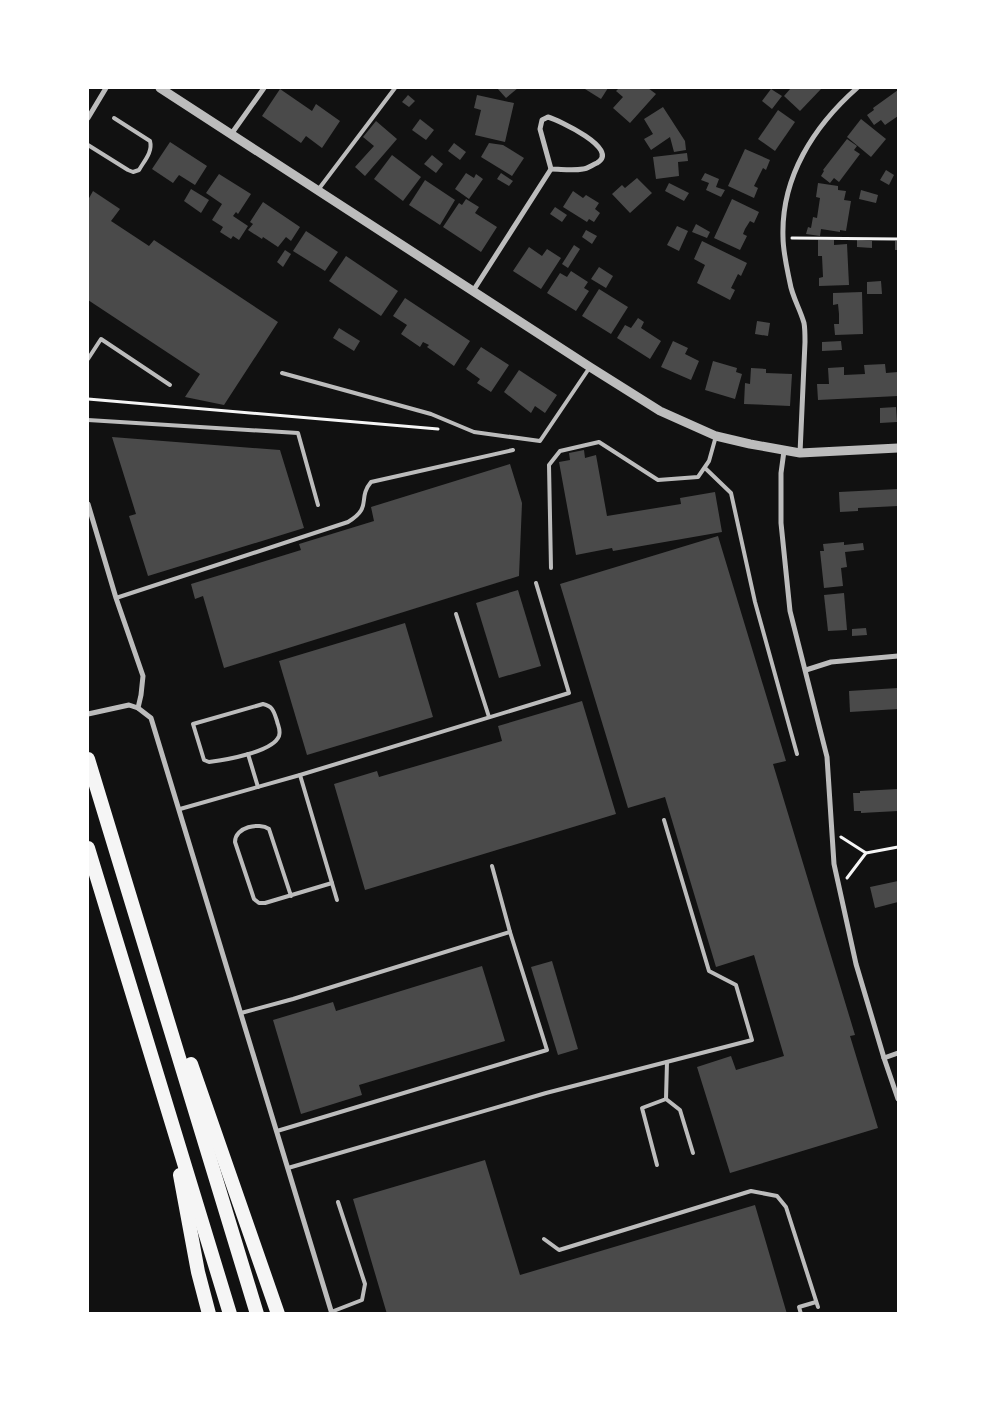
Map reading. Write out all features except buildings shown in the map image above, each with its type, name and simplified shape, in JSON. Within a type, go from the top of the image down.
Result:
[{"type":"highway","points":[[88,759],[257,1314]]},
{"type":"highway","points":[[88,848],[230,1314]]},
{"type":"highway","points":[[126,882],[278,1314]]},
{"type":"highway","points":[[166,1105],[198,1272],[209,1314]]},
{"type":"street","points":[[88,118],[106,88]]},
{"type":"street","points":[[160,88],[590,367],[660,411],[687,425],[716,436],[784,451],[898,448]]},
{"type":"street","points":[[232,133],[264,88]]},
{"type":"street","points":[[800,452],[805,342],[804,324],[790,285],[783,238],[786,199],[792,175],[805,149],[823,123],[857,88]]},
{"type":"street","points":[[473,291],[551,169],[540,129],[542,120],[548,117],[558,120],[594,141],[601,149],[600,161],[584,169],[551,169]]},
{"type":"street","points":[[784,451],[781,473],[781,523],[790,612],[827,757],[834,864],[856,964],[898,1099]]},
{"type":"street","points":[[88,504],[116,598],[143,676],[138,708]]},
{"type":"street","points":[[806,670],[831,662],[898,656]]},
{"type":"street","points":[[88,714],[129,704],[151,718],[332,1312]]},
{"type":"street","points":[[884,1058],[898,1053]]},
{"type":"lane","points":[[318,190],[395,88]]},
{"type":"lane","points":[[88,145],[128,170],[133,172],[139,170],[152,146],[150,141],[114,118]]},
{"type":"lane","points":[[88,359],[101,339],[170,385]]},
{"type":"lane","points":[[282,373],[431,414],[474,432],[540,441],[590,367]]},
{"type":"lane","points":[[88,420],[298,433],[318,505]]},
{"type":"lane","points":[[550,568],[549,465],[560,450],[599,442],[658,480],[698,477],[709,461],[716,436]]},
{"type":"lane","points":[[116,598],[348,522],[364,508],[365,492],[370,482],[513,450]]},
{"type":"lane","points":[[705,468],[731,493],[755,602],[797,754]]},
{"type":"lane","points":[[180,809],[300,775],[569,693],[536,583]]},
{"type":"lane","points":[[456,614],[489,717]]},
{"type":"lane","points":[[263,704],[268,705],[275,713],[280,731],[279,737],[270,746],[248,754],[209,762],[204,760],[193,724],[263,704]]},
{"type":"lane","points":[[248,754],[258,787]]},
{"type":"lane","points":[[300,775],[337,900]]},
{"type":"lane","points":[[288,1168],[546,1093],[752,1040],[736,984],[709,971],[664,820]]},
{"type":"lane","points":[[290,896],[269,829],[265,826],[256,825],[238,832],[235,842],[254,899],[259,903],[265,903],[290,896],[332,883]]},
{"type":"lane","points":[[277,1131],[547,1050],[510,932],[492,866]]},
{"type":"lane","points":[[240,1013],[303,996],[510,932]]},
{"type":"lane","points":[[666,1062],[666,1099]]},
{"type":"lane","points":[[666,1099],[680,1110],[693,1153]]},
{"type":"lane","points":[[658,1165],[642,1108],[666,1099]]},
{"type":"lane","points":[[544,1239],[559,1250],[751,1191],[777,1196],[786,1207],[818,1307]]},
{"type":"lane","points":[[332,1312],[362,1300],[365,1284],[338,1202]]},
{"type":"lane","points":[[801,1314],[799,1307],[816,1302]]},
{"type":"path","points":[[783,238],[898,239]]},
{"type":"path","points":[[88,399],[444,429]]},
{"type":"path","points":[[832,832],[866,853]]},
{"type":"path","points":[[839,887],[866,853],[898,847]]}]
